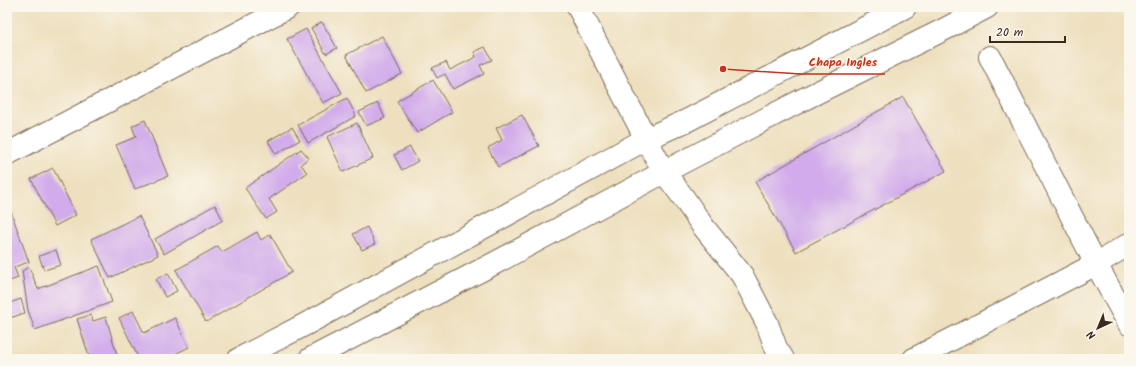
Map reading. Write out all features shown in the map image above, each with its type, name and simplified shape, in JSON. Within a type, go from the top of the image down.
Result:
[{"type":"street","points":[[7,154],[288,7]]},
{"type":"street","points":[[578,7],[664,172],[702,225],[742,274],[767,323],[776,348],[783,359]]},
{"type":"street","points":[[239,359],[646,139],[694,116],[905,7]]},
{"type":"street","points":[[310,359],[495,264],[664,172],[804,99],[987,7]]},
{"type":"street","points":[[990,57],[1096,264],[1129,324]]},
{"type":"street","points":[[914,359],[1096,264],[1129,244]]},
{"type":"building","points":[[322,22],[337,48],[326,54],[311,28]]},
{"type":"building","points":[[306,29],[342,93],[323,103],[287,39]]},
{"type":"building","points":[[382,36],[402,74],[366,93],[346,55]]},
{"type":"building","points":[[485,47],[492,60],[480,65],[484,74],[453,89],[445,74],[437,78],[432,68],[446,62],[450,70],[476,57],[474,52]]},
{"type":"building","points":[[433,80],[452,112],[417,133],[397,101]]},
{"type":"building","points":[[903,97],[946,171],[796,252],[755,182]]},
{"type":"building","points":[[347,98],[356,116],[308,143],[298,125]]},
{"type":"building","points":[[378,103],[385,118],[366,126],[359,112]]},
{"type":"building","points":[[522,115],[539,146],[498,167],[488,148],[502,140],[496,128]]},
{"type":"building","points":[[145,120],[168,176],[135,189],[116,145],[136,137],[132,126]]},
{"type":"building","points":[[357,123],[373,158],[343,172],[327,137]]},
{"type":"building","points":[[292,127],[300,140],[276,154],[268,141]]},
{"type":"building","points":[[410,147],[418,161],[402,170],[394,155]]},
{"type":"building","points":[[301,149],[309,158],[301,164],[307,173],[269,199],[277,212],[266,219],[245,188]]},
{"type":"building","points":[[53,168],[76,215],[55,226],[31,179]]},
{"type":"building","points":[[7,201],[29,262],[14,267],[18,278],[7,282]]},
{"type":"building","points":[[215,205],[223,220],[164,254],[155,239]]},
{"type":"building","points":[[139,216],[158,255],[110,278],[91,239]]},
{"type":"building","points":[[367,227],[375,244],[362,250],[353,234]]},
{"type":"building","points":[[257,232],[261,240],[270,234],[292,272],[206,322],[176,270],[218,246],[222,252]]},
{"type":"building","points":[[56,250],[61,265],[44,270],[39,256]]},
{"type":"building","points":[[99,266],[112,302],[35,330],[28,310],[22,271],[29,267],[38,289]]},
{"type":"building","points":[[168,273],[177,291],[165,297],[156,279]]},
{"type":"building","points":[[21,299],[25,313],[7,319],[7,304]]},
{"type":"building","points":[[133,311],[144,333],[175,318],[189,347],[165,359],[139,359],[119,318]]},
{"type":"building","points":[[91,315],[93,321],[106,317],[117,355],[105,359],[90,359],[77,319]]},
{"type":"place","name":"Chapa Ingles","points":[[723,69]]}]
